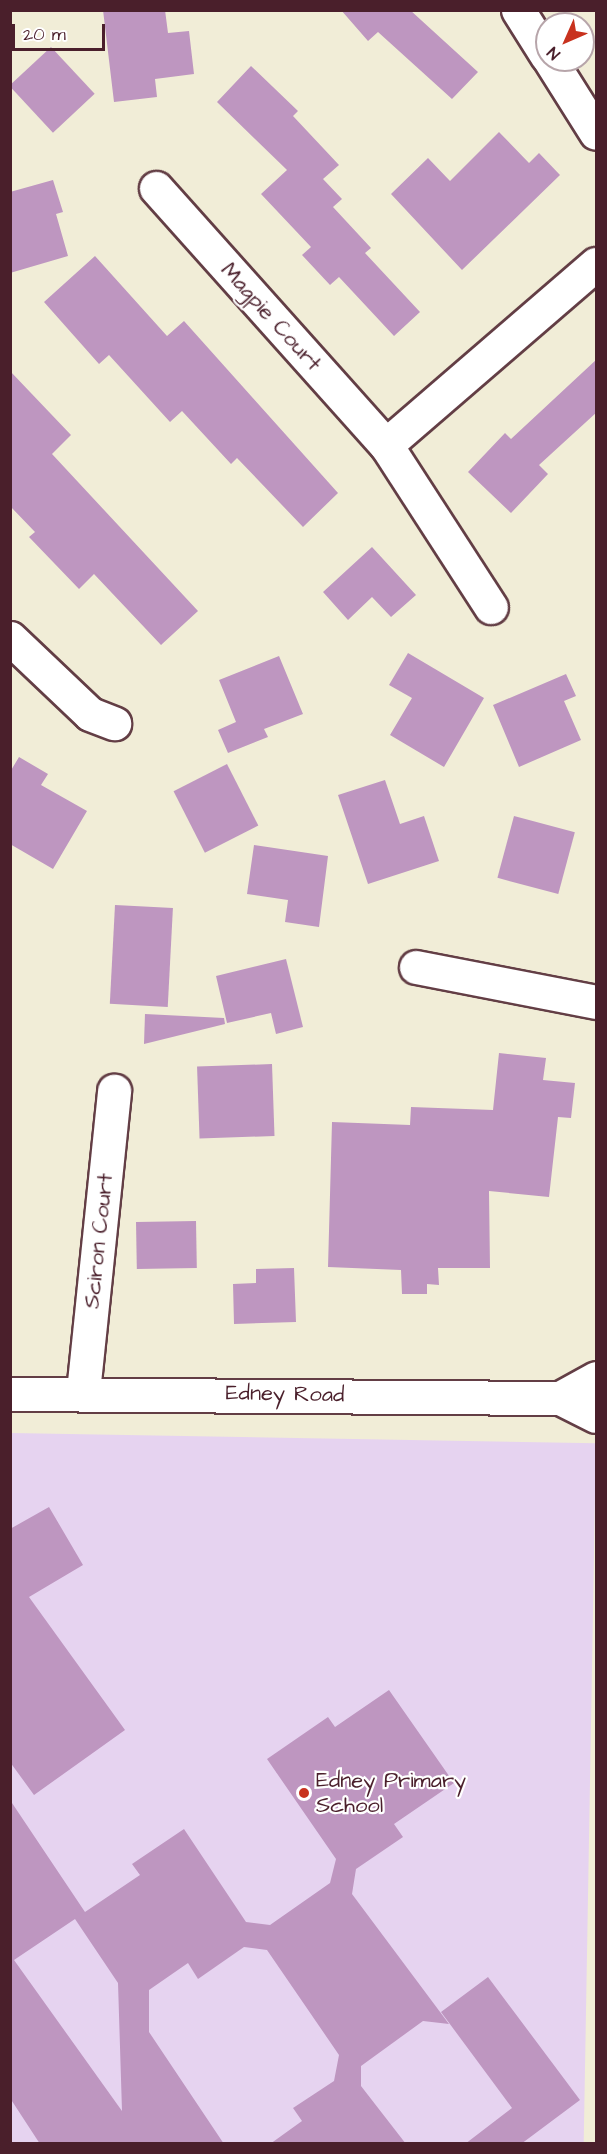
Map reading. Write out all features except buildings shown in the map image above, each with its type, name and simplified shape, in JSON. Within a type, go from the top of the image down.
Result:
[{"type":"street","points":[[518,10],[535,37]]},
{"type":"street","points":[[558,72],[597,133]]},
{"type":"street","name":"Magpie Court","points":[[156,188],[386,445],[491,607]]},
{"type":"street","points":[[386,445],[597,264]]},
{"type":"street","points":[[17,658],[90,714],[114,723]]},
{"type":"street","points":[[416,967],[597,1002]]},
{"type":"street","name":"Sciron Court","points":[[83,1392],[114,1090]]},
{"type":"street","name":"Edney Road","points":[[560,1398],[597,1378]]},
{"type":"street","name":"Edney Road","points":[[10,1394],[83,1392],[560,1398],[597,1416]]},
{"type":"shaded area","name":"Edney Primary School","points":[[11,1433],[596,1443],[584,2144],[10,2144]]},
{"type":"place","name":"Edney Primary School","points":[[304,1793]]}]
